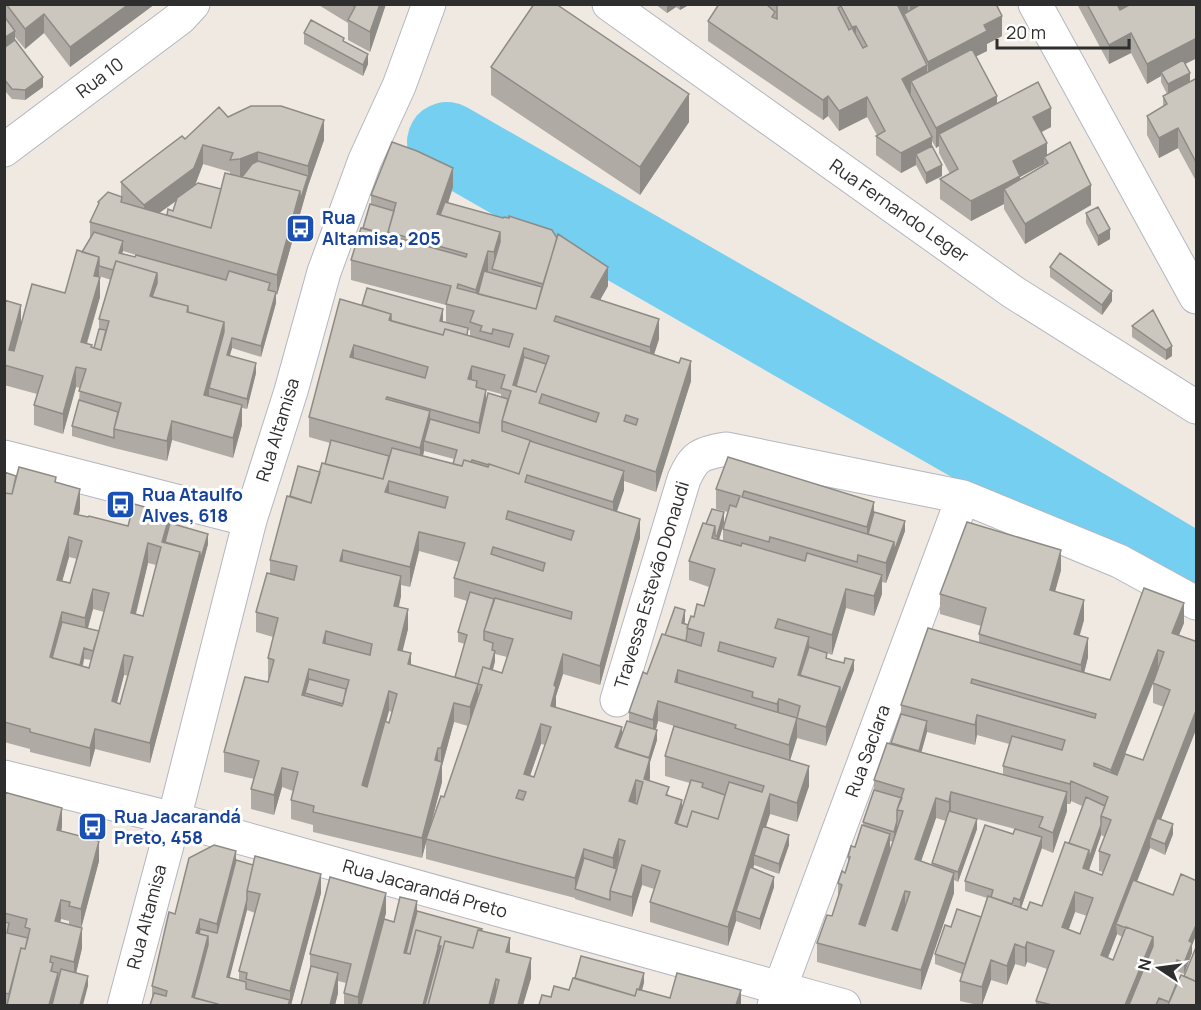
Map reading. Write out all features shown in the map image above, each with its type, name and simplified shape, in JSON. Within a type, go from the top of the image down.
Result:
[{"type":"street","name":"Rua 10","points":[[5,149],[180,18],[193,4]]},
{"type":"street","name":"Rua Altamisa","points":[[123,1005],[174,819],[250,520],[291,392],[324,272],[365,160],[399,86],[429,4]]},
{"type":"street","name":"Rua Fernando Leger","points":[[609,4],[1013,292],[1197,407]]},
{"type":"street","points":[[1035,4],[1197,297]]},
{"type":"street","name":"Travessa Estevão Donaudi","points":[[617,700],[684,479],[692,462],[705,453],[726,449],[963,497],[1119,561],[1197,603]]},
{"type":"street","points":[[4,457],[250,520]]},
{"type":"street","name":"Rua Saclara","points":[[777,997],[963,497]]},
{"type":"street","name":"Rua Jacarandá Preto","points":[[4,777],[174,819],[777,997],[844,1005]]},
{"type":"building","points":[[6,4],[129,4],[70,47],[44,14],[25,29]]},
{"type":"building","points":[[351,4],[380,4],[370,32],[348,20],[355,7]]},
{"type":"building","points":[[534,4],[556,4],[689,94],[640,167],[491,67]]},
{"type":"building","points":[[719,4],[766,4],[775,12],[772,17],[777,19],[777,4],[897,4],[927,65],[902,79],[932,137],[901,153],[876,136],[885,131],[867,97],[839,111],[828,96],[823,100],[708,21]],"holes":[[[841,6],[852,27],[856,26],[867,46],[863,48],[852,28],[849,30],[838,8]]]},
{"type":"building","points":[[921,4],[996,4],[1002,16],[984,25],[987,31],[928,62],[904,14]]},
{"type":"building","points":[[1087,4],[1120,4],[1118,6],[1120,10],[1131,4],[1197,4],[1197,38],[1147,64],[1131,33],[1109,45]]},
{"type":"building","points":[[4,16],[15,31],[4,38]]},
{"type":"building","points":[[311,20],[368,54],[363,65],[304,33]]},
{"type":"building","points":[[15,40],[43,77],[25,90],[12,89],[4,79],[4,48]]},
{"type":"building","points":[[972,49],[997,96],[936,128],[911,81]]},
{"type":"building","points":[[1183,60],[1190,73],[1168,84],[1161,72]]},
{"type":"building","points":[[1197,78],[1197,164],[1178,128],[1159,138],[1147,116],[1167,104],[1163,96]]},
{"type":"building","points":[[1038,82],[1051,108],[1033,117],[1047,143],[1013,161],[1020,176],[971,201],[940,179],[958,169],[939,134]]},
{"type":"building","points":[[251,106],[281,106],[324,120],[308,166],[258,152],[230,160],[233,153],[203,145],[194,168],[144,205],[121,182],[182,136],[185,139],[219,107],[228,117]]},
{"type":"building","points":[[392,142],[453,168],[437,214],[500,232],[494,252],[488,251],[476,290],[458,284],[457,288],[536,309],[558,234],[608,267],[591,297],[659,319],[650,347],[556,316],[554,321],[679,363],[681,358],[691,361],[656,472],[502,421],[511,391],[501,388],[505,375],[472,366],[468,379],[477,381],[476,387],[486,390],[479,423],[387,397],[386,399],[430,411],[420,448],[309,417],[340,299],[391,314],[389,320],[443,335],[445,329],[509,347],[513,334],[493,329],[492,334],[480,331],[482,326],[470,322],[474,311],[446,304],[451,286],[351,260],[361,228],[466,257],[467,254],[388,232],[396,203],[371,195]],"holes":[[[354,345],[428,367],[425,378],[350,357]],[[524,348],[549,356],[536,392],[513,385]],[[542,394],[599,413],[596,422],[539,403]],[[626,415],[638,419],[636,425],[624,421]]]},
{"type":"building","points":[[1070,142],[1091,185],[1025,224],[1004,189],[1048,163],[1044,157]]},
{"type":"building","points":[[932,146],[942,165],[926,173],[916,154]]},
{"type":"building","points":[[258,161],[308,176],[300,201],[300,191],[242,177],[252,164]]},
{"type":"building","points":[[225,173],[300,191],[277,275],[90,222],[98,202],[108,192],[122,197],[121,202],[211,228]]},
{"type":"building","points":[[198,183],[221,189],[211,228],[167,215],[168,209],[173,211],[177,198]]},
{"type":"building","points":[[445,202],[503,218],[509,218],[509,216],[552,230],[557,238],[543,284],[492,269],[500,242],[500,232],[440,215]]},
{"type":"building","points":[[370,204],[394,211],[388,235],[363,228]]},
{"type":"building","points":[[1098,207],[1110,229],[1098,236],[1086,213]]},
{"type":"building","points":[[94,232],[123,241],[119,253],[135,257],[136,255],[226,280],[229,271],[270,283],[268,290],[276,292],[261,346],[232,338],[227,355],[256,363],[247,399],[209,388],[224,332],[224,322],[188,312],[188,306],[152,297],[157,283],[157,273],[116,261],[113,270],[99,266],[99,257],[82,252]]},
{"type":"building","points":[[77,250],[99,257],[94,276],[100,277],[81,342],[92,345],[91,347],[101,350],[109,321],[99,319],[116,261],[157,273],[150,296],[188,306],[187,312],[224,322],[204,395],[242,405],[233,438],[172,421],[167,441],[114,429],[121,403],[79,391],[86,369],[76,367],[63,414],[34,405],[43,376],[4,365],[4,300],[21,305],[9,350],[14,351],[32,284],[65,293]]},
{"type":"building","points":[[1060,253],[1112,291],[1102,305],[1050,267]]},
{"type":"building","points":[[484,271],[542,287],[536,309],[478,294]]},
{"type":"building","points":[[367,288],[443,309],[440,321],[468,328],[467,335],[445,329],[443,335],[391,321],[391,314],[362,305]]},
{"type":"building","points":[[1153,310],[1172,346],[1166,350],[1132,326]]},
{"type":"building","points":[[99,329],[106,330],[101,350],[94,348]]},
{"type":"building","points":[[524,357],[546,364],[536,392],[516,386]]},
{"type":"building","points":[[488,393],[508,399],[502,421],[502,431],[532,441],[530,441],[519,474],[472,460],[471,462],[464,460],[462,466],[453,464],[457,450],[424,441],[430,419],[479,433]]},
{"type":"building","points":[[79,400],[118,412],[114,438],[72,426]]},
{"type":"building","points":[[331,440],[389,456],[383,479],[325,464]]},
{"type":"building","points":[[530,441],[624,471],[613,502],[527,475],[525,482],[640,519],[600,666],[563,654],[551,706],[622,727],[615,747],[650,758],[644,779],[669,787],[666,795],[682,800],[675,823],[687,827],[692,811],[718,819],[729,782],[762,792],[764,786],[665,756],[674,726],[809,766],[797,803],[770,794],[728,927],[650,902],[660,871],[642,865],[632,897],[610,891],[625,841],[619,839],[613,858],[584,849],[575,878],[426,839],[441,796],[444,797],[482,685],[478,684],[470,707],[454,703],[441,748],[438,748],[435,760],[442,762],[422,838],[313,812],[314,806],[291,800],[298,772],[282,768],[274,795],[251,789],[259,761],[224,752],[245,677],[268,682],[274,660],[268,658],[278,618],[256,612],[267,573],[294,580],[297,566],[270,560],[287,496],[311,503],[322,463],[383,479],[392,448],[462,466],[464,460],[488,467],[489,464],[519,474]],"holes":[[[389,481],[448,497],[445,508],[385,492]],[[508,511],[574,531],[571,540],[506,519]],[[419,532],[465,543],[454,578],[572,612],[571,619],[495,598],[484,631],[513,639],[502,673],[483,667],[478,684],[408,664],[411,653],[398,650],[408,609],[394,606],[401,576],[340,561],[343,550],[410,567]],[[493,547],[545,563],[543,571],[491,554]],[[326,631],[372,644],[370,655],[323,643]],[[309,669],[349,680],[342,706],[302,695]],[[389,691],[397,694],[389,723],[385,721],[367,787],[362,785]],[[541,724],[551,727],[534,777],[524,774]],[[636,780],[643,782],[637,804],[629,801]],[[519,790],[526,792],[523,800],[516,798]]]},
{"type":"building","points":[[728,457],[874,502],[867,527],[744,491],[742,497],[894,542],[886,563],[858,555],[857,562],[770,537],[769,542],[723,529],[730,505],[736,507],[740,496],[716,489]]},
{"type":"building","points":[[298,466],[320,472],[311,503],[290,496]]},
{"type":"building","points":[[19,467],[56,477],[55,482],[80,489],[74,514],[128,526],[134,504],[170,514],[162,542],[200,552],[150,743],[95,729],[90,748],[30,732],[30,729],[4,722],[4,493],[12,494]],"holes":[[[69,537],[82,541],[70,583],[57,580]],[[148,543],[161,547],[143,616],[131,613]],[[93,589],[109,593],[89,668],[50,657],[62,612],[85,618]],[[124,655],[133,657],[120,704],[112,701]]]},
{"type":"building","points":[[4,472],[16,476],[12,494],[4,493]]},
{"type":"building","points":[[712,509],[724,512],[717,536],[715,536],[715,526],[706,524]]},
{"type":"building","points":[[874,512],[905,521],[894,552],[894,542],[868,534]]},
{"type":"building","points":[[967,522],[1061,550],[1050,590],[1084,600],[1074,634],[1088,638],[1081,665],[979,634],[986,608],[940,594]]},
{"type":"building","points":[[170,523],[208,534],[200,561],[200,552],[165,542]]},
{"type":"building","points":[[703,523],[715,526],[712,538],[741,546],[742,543],[805,561],[807,553],[882,575],[874,596],[846,589],[832,635],[778,619],[775,628],[809,637],[798,675],[840,687],[826,727],[797,718],[789,745],[735,728],[736,725],[658,701],[653,720],[629,712],[643,672],[647,674],[662,634],[701,646],[704,633],[687,628],[691,616],[694,617],[697,604],[704,606],[715,569],[689,561]],"holes":[[[720,642],[776,658],[773,667],[718,651]],[[678,670],[753,692],[752,697],[777,704],[779,699],[800,706],[797,718],[675,682]]]},
{"type":"building","points":[[1144,588],[1184,603],[1172,633],[1195,641],[1197,638],[1197,708],[1101,955],[1113,960],[1126,927],[1153,937],[1125,1005],[1052,1005],[1036,1001],[1054,951],[1027,942],[1025,948],[1015,944],[1007,966],[991,960],[982,987],[960,981],[988,896],[1027,910],[1030,902],[1042,906],[1065,842],[1089,850],[1083,868],[1102,875],[1110,855],[1099,851],[1111,820],[1101,816],[1108,797],[1071,781],[1070,784],[1003,766],[1012,736],[1062,750],[1065,740],[977,715],[975,725],[901,705],[928,628],[1110,680]],"holes":[[[1158,650],[1164,652],[1153,683],[1170,690],[1143,760],[1125,754],[1117,775],[1094,766],[1094,763],[1111,770]],[[972,679],[1096,714],[1095,718],[971,683]],[[1075,892],[1093,898],[1080,934],[1062,927]]]},
{"type":"building","points":[[470,592],[494,599],[484,631],[484,640],[493,643],[492,650],[495,651],[490,669],[483,667],[478,684],[455,677],[467,635],[458,632]]},
{"type":"building","points":[[675,607],[685,610],[682,623],[688,625],[686,641],[665,635]]},
{"type":"building","points":[[62,622],[99,631],[93,651],[84,648],[80,665],[52,658]]},
{"type":"building","points":[[809,647],[827,653],[826,658],[832,660],[844,663],[845,658],[854,660],[840,696],[840,687],[800,675]]},
{"type":"building","points":[[309,679],[346,689],[343,704],[305,693]]},
{"type":"building","points":[[901,714],[927,721],[919,751],[891,743]]},
{"type":"building","points":[[627,721],[657,730],[649,758],[617,748]]},
{"type":"building","points":[[887,743],[1067,792],[1053,833],[1039,827],[1043,817],[951,792],[949,802],[936,798],[915,859],[954,873],[921,970],[817,943],[827,915],[832,916],[842,885],[838,883],[842,871],[845,873],[851,846],[855,847],[862,825],[890,834],[859,924],[865,926],[903,811],[897,810],[904,789],[874,780]],"holes":[[[905,891],[910,892],[897,931],[892,929]]]},
{"type":"building","points":[[691,780],[703,783],[702,787],[725,795],[718,819],[692,811],[687,827],[677,824]]},
{"type":"building","points":[[874,790],[902,798],[897,810],[894,832],[863,822]]},
{"type":"building","points":[[4,792],[62,808],[57,830],[99,841],[81,909],[69,906],[70,902],[61,900],[55,921],[82,928],[74,962],[51,956],[50,962],[53,963],[51,971],[58,973],[49,1005],[7,1005],[21,948],[25,949],[30,929],[25,927],[27,919],[4,913]]},
{"type":"building","points":[[1086,797],[1105,806],[1089,859],[1089,850],[1069,843]]},
{"type":"building","points":[[949,811],[977,819],[958,872],[932,863]]},
{"type":"building","points":[[1157,818],[1173,824],[1165,844],[1150,838]]},
{"type":"building","points":[[985,825],[1013,834],[1015,829],[1042,837],[1020,900],[1014,898],[1012,904],[991,897],[993,890],[965,881]]},
{"type":"building","points":[[763,826],[789,835],[779,864],[754,855]]},
{"type":"building","points":[[214,845],[236,851],[217,924],[200,919],[196,933],[208,936],[192,997],[218,1005],[150,1005],[154,993],[166,996],[167,991],[152,986],[169,912],[175,914],[189,858]]},
{"type":"building","points":[[255,856],[321,874],[290,991],[246,979],[247,973],[239,971],[260,894],[247,891]]},
{"type":"building","points":[[584,858],[617,869],[610,891],[610,900],[575,889]]},
{"type":"building","points":[[236,860],[253,865],[247,900],[227,977],[246,982],[246,989],[290,1000],[288,1005],[218,1005],[194,998],[208,945],[208,936],[199,934],[200,929],[217,933]]},
{"type":"building","points":[[750,867],[774,877],[760,919],[736,911]]},
{"type":"building","points":[[1181,874],[1197,881],[1197,923],[1189,941],[1192,943],[1184,963],[1177,960],[1170,979],[1177,982],[1169,1002],[1159,998],[1156,1005],[1129,1005],[1153,946],[1153,937],[1116,924],[1133,880],[1173,895]]},
{"type":"building","points":[[330,877],[386,893],[358,997],[344,993],[351,964],[310,954]]},
{"type":"building","points":[[400,897],[417,901],[404,953],[410,954],[416,930],[441,937],[423,1005],[361,1005],[384,919],[394,922]]},
{"type":"building","points":[[957,909],[981,917],[965,964],[935,954],[945,925],[951,927]]},
{"type":"building","points":[[417,911],[482,929],[478,930],[473,948],[445,941],[428,1005],[425,1005],[441,946],[438,946],[441,937],[416,930],[410,954],[406,953]]},
{"type":"building","points":[[4,922],[9,923],[7,933],[28,938],[25,949],[21,948],[9,994],[4,993]]},
{"type":"building","points":[[478,930],[510,938],[506,952],[531,958],[518,1005],[493,1005],[499,980],[496,979],[489,1005],[428,1005],[445,941],[473,948]]},
{"type":"building","points":[[1197,945],[1197,982],[1184,976]]},
{"type":"building","points":[[581,956],[644,973],[639,990],[637,989],[635,996],[575,978]]},
{"type":"building","points":[[311,966],[338,973],[330,1005],[301,1005]]},
{"type":"building","points":[[61,969],[88,976],[80,1005],[52,1005]]},
{"type":"building","points":[[677,973],[741,990],[736,1005],[539,1005],[542,995],[551,997],[554,986],[569,990],[573,978],[635,996],[637,989],[670,998]]},
{"type":"building","points":[[1181,975],[1197,982],[1197,1005],[1168,1005]]},
{"type":"waterway","points":[[447,142],[1006,462],[1196,575]]},
{"type":"place","name":"Rua Altamisa, 205","points":[[301,228]]},
{"type":"place","name":"Rua Ataulfo Alves, 618","points":[[121,505]]},
{"type":"place","name":"Rua Jacarandá Preto, 458","points":[[93,827]]}]
